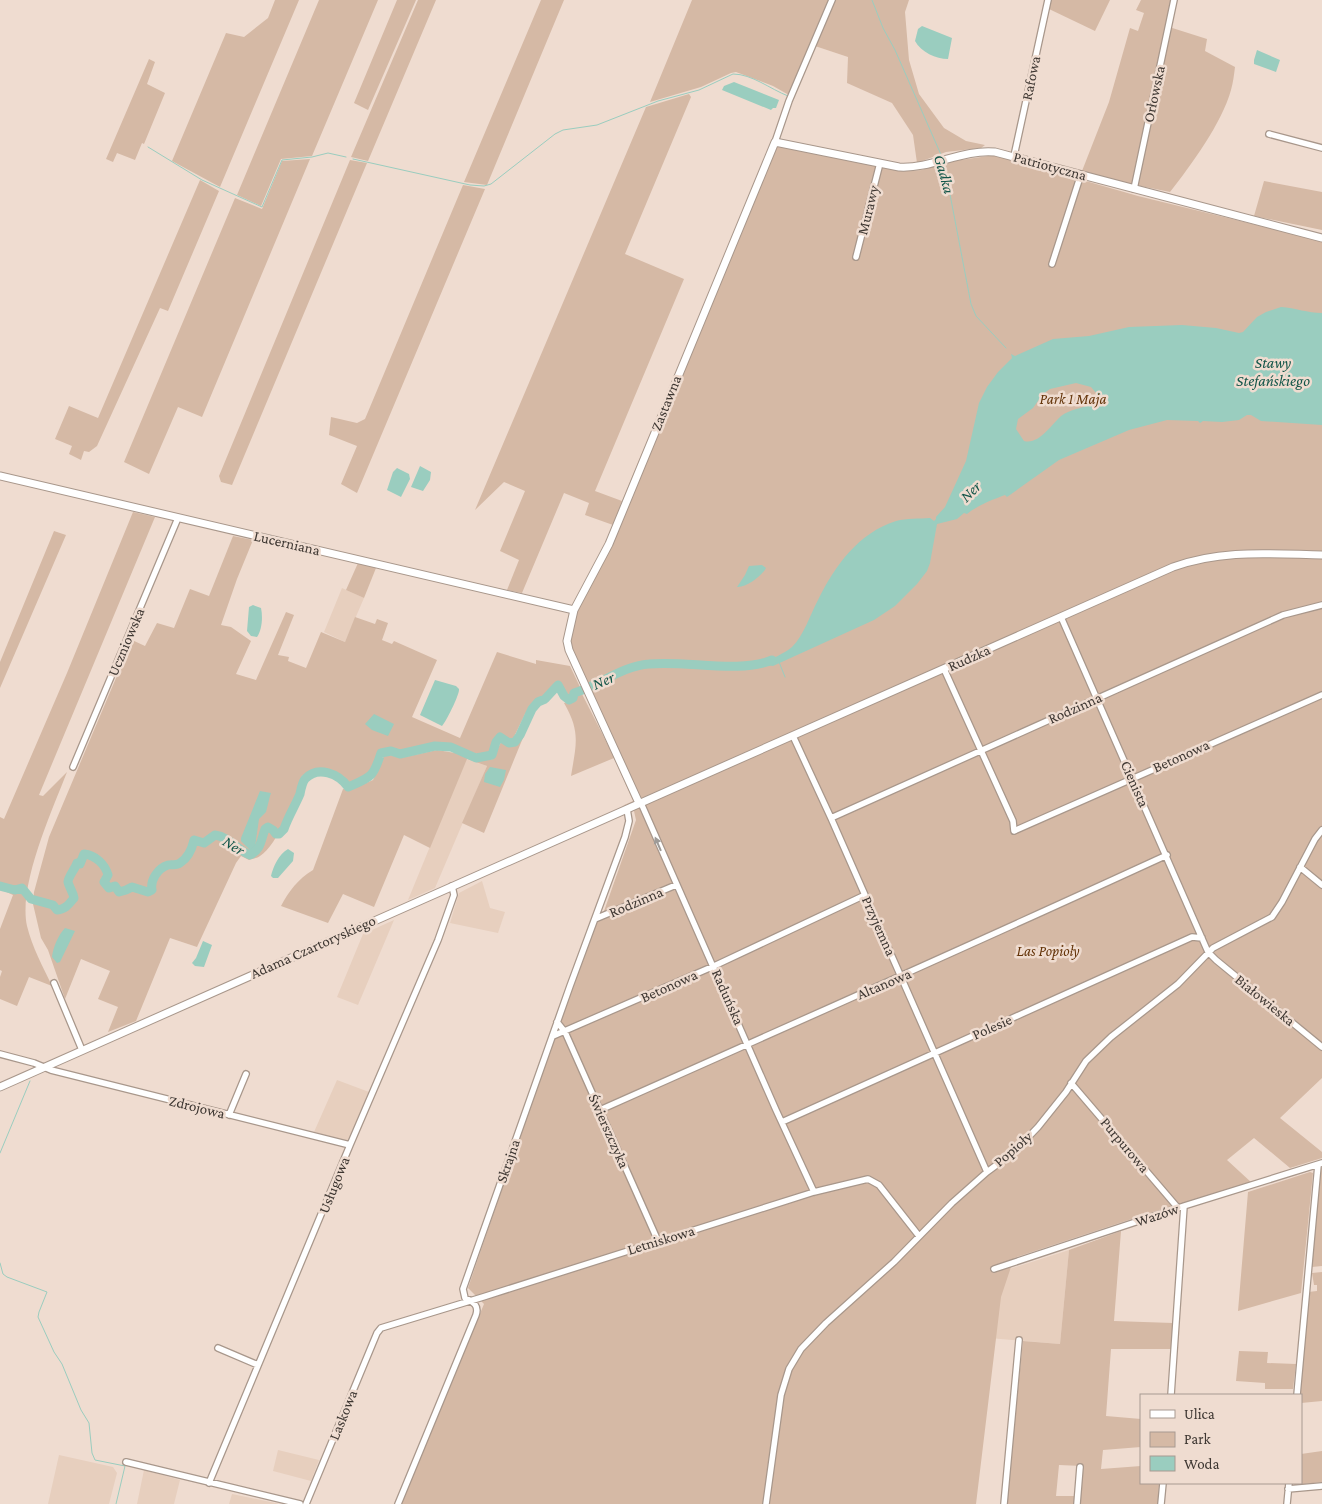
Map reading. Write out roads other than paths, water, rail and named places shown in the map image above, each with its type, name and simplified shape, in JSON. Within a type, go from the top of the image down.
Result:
[{"type":"street","name":"Zastawna","points":[[640,803],[583,681],[568,645],[568,634],[574,610],[609,544],[832,0]]},
{"type":"street","name":"Rafowa","points":[[1014,156],[1048,0]]},
{"type":"street","name":"Orłowska","points":[[1134,189],[1174,0]]},
{"type":"street","points":[[1269,134],[1322,148]]},
{"type":"street","name":"Patriotyczna","points":[[775,142],[899,168],[913,168],[983,151],[1014,156],[1322,238]]},
{"type":"street","name":"Murawy","points":[[856,257],[880,163]]},
{"type":"street","points":[[1052,264],[1081,174]]},
{"type":"street","name":"Lucerniana","points":[[0,476],[574,610]]},
{"type":"street","name":"Uczniowska","points":[[73,767],[178,518]]},
{"type":"street","name":"Rudzka","points":[[627,809],[1166,570],[1197,559],[1240,553],[1322,555]]},
{"type":"street","name":"Rodzinna","points":[[831,818],[1283,615],[1322,605]]},
{"type":"street","name":"Cienista","points":[[1061,617],[1208,952]]},
{"type":"street","points":[[944,668],[982,750]]},
{"type":"street","points":[[1320,695],[1322,704]]},
{"type":"street","name":"Betonowa","points":[[982,750],[1013,821],[1014,831],[1320,695]]},
{"type":"street","name":"Przyjemna","points":[[793,736],[987,1172]]},
{"type":"street","name":"Raduńska","points":[[640,803],[814,1192]]},
{"type":"street","name":"Adama Czartoryskiego","points":[[0,1087],[627,809]]},
{"type":"street","name":"Skrajna","points":[[398,1504],[478,1309],[471,1300],[465,1298],[463,1289],[625,837],[629,821],[627,809]]},
{"type":"street","name":"Popioły","points":[[766,1504],[781,1395],[795,1357],[826,1322],[894,1262],[987,1172],[1014,1152],[1038,1127],[1072,1083],[1086,1061],[1111,1037],[1178,984],[1208,952],[1272,917],[1322,830]]},
{"type":"street","name":"Altanowa","points":[[600,1110],[1167,855]]},
{"type":"street","points":[[1300,867],[1322,886]]},
{"type":"street","name":"Rodzinna","points":[[595,919],[676,885]]},
{"type":"street","name":"Usługowa","points":[[209,1483],[438,940],[454,895],[452,886]]},
{"type":"street","name":"Betonowa","points":[[553,1036],[714,966],[865,895]]},
{"type":"street","name":"Polesie","points":[[782,1122],[1192,938],[1202,938]]},
{"type":"street","name":"Białowieska","points":[[1208,952],[1322,1047]]},
{"type":"street","points":[[54,983],[82,1050]]},
{"type":"street","name":"Świerszczyka","points":[[558,1022],[565,1032],[658,1240]]},
{"type":"street","name":"Zdrojowa","points":[[0,1054],[350,1145]]},
{"type":"street","points":[[229,1115],[246,1074]]},
{"type":"street","name":"Purpurowa","points":[[1072,1083],[1181,1207]]},
{"type":"street","points":[[1297,1394],[1320,1164]]},
{"type":"street","name":"Wazów","points":[[994,1269],[1181,1207],[1320,1164]]},
{"type":"street","name":"Letniskowa","points":[[382,1328],[814,1192],[868,1179],[878,1185],[919,1236]]},
{"type":"street","points":[[1170,1394],[1181,1207]]},
{"type":"street","name":"Laskowa","points":[[306,1504],[377,1334],[382,1328]]},
{"type":"street","points":[[1004,1504],[1019,1340]]},
{"type":"street","points":[[218,1348],[258,1365]]},
{"type":"street","points":[[126,1462],[300,1504]]},
{"type":"street","points":[[1077,1504],[1080,1467]]},
{"type":"street","points":[[1160,1504],[1163,1484]]},
{"type":"street","points":[[1287,1504],[1288,1486],[1322,1486]]},
{"type":"water","points":[[922,26],[952,38],[948,59],[929,54],[918,45],[915,41],[918,29]]},
{"type":"water","points":[[1257,50],[1280,60],[1276,72],[1254,64]]},
{"type":"water","points":[[734,82],[779,100],[776,108],[771,110],[722,90],[724,86]]},
{"type":"water","name":"Stawy Stefańskiego","points":[[1281,307],[1322,313],[1322,425],[1261,421],[1251,415],[1247,415],[1239,420],[1222,422],[1203,421],[1200,423],[1198,421],[1167,420],[1129,430],[1059,460],[1007,497],[1005,495],[980,505],[967,514],[964,513],[957,519],[937,524],[927,571],[895,606],[874,620],[773,666],[762,664],[785,652],[796,642],[832,575],[859,542],[882,526],[896,521],[930,518],[934,521],[936,519],[945,507],[966,461],[979,403],[987,387],[998,372],[1012,358],[1011,354],[1015,356],[1053,339],[1089,336],[1129,327],[1182,325],[1216,328],[1239,333],[1243,332],[1257,317]],"holes":[[[1076,383],[1091,387],[1097,394],[1097,399],[1087,406],[1064,414],[1035,440],[1024,441],[1016,429],[1018,419],[1033,408],[1043,394],[1050,389]]]},
{"type":"water","points":[[420,466],[431,472],[430,480],[423,491],[411,487]]},
{"type":"water","points":[[397,468],[409,474],[410,479],[401,497],[387,490],[393,472]]},
{"type":"water","points":[[762,565],[766,568],[757,578],[745,586],[737,587],[749,566]]},
{"type":"water","points":[[253,605],[261,608],[262,612],[261,627],[257,637],[251,636],[247,631],[249,607]]},
{"type":"water","points":[[435,680],[456,686],[459,689],[452,708],[442,726],[420,715]]},
{"type":"water","points":[[374,714],[394,724],[388,736],[372,730],[365,724]]},
{"type":"water","points":[[490,767],[506,770],[500,787],[484,782],[485,774]]},
{"type":"water","points":[[260,791],[271,793],[266,812],[259,819],[255,847],[253,850],[250,850],[241,841],[241,838]]},
{"type":"water","points":[[288,849],[294,853],[293,861],[278,878],[273,878],[271,876],[279,857]]},
{"type":"water","points":[[65,928],[75,931],[60,962],[57,963],[52,957],[58,938]]},
{"type":"water","points":[[203,941],[212,945],[204,967],[195,966],[192,963]]},
{"type":"waterway","name":"Gadka","points":[[872,0],[942,157]]},
{"type":"waterway","points":[[353,159],[470,185],[484,186],[491,184],[555,134],[563,130],[597,125],[658,101],[699,90],[733,74],[747,76],[788,96]]},
{"type":"waterway","points":[[148,147],[202,180],[262,207],[282,160],[312,157],[328,153],[346,157]]},
{"type":"waterway","name":"Gadka","points":[[944,163],[971,304],[976,316],[1006,348]]},
{"type":"waterway","name":"Ner","points":[[0,886],[15,890],[22,888],[31,899],[53,905],[57,910],[63,909],[74,898],[68,880],[77,863],[80,864],[84,854],[96,858],[105,867],[108,875],[104,882],[109,888],[115,886],[119,892],[132,887],[148,892],[152,890],[152,882],[158,872],[164,867],[177,864],[185,859],[194,840],[204,843],[215,835],[220,836],[250,855],[254,853],[260,844],[265,829],[268,827],[276,834],[279,834],[284,829],[304,781],[310,775],[322,772],[328,773],[339,778],[348,787],[370,776],[376,767],[381,753],[391,751],[400,754],[435,746],[451,747],[476,758],[492,755],[496,742],[500,737],[509,743],[515,742],[532,709],[558,685],[564,696],[569,700],[573,698],[574,693],[639,665],[664,663],[744,666],[772,660]]},
{"type":"waterway","points":[[779,662],[785,677]]},
{"type":"waterway","points":[[0,1153],[30,1081]]},
{"type":"waterway","points":[[0,1263],[3,1274],[7,1277],[47,1292],[38,1317],[54,1352],[62,1364],[81,1410],[89,1423],[92,1453],[95,1460],[125,1466],[116,1504]]},
{"type":"park label","name":"Park 1 Maja","points":[[1073,399]]},
{"type":"park label","name":"Las Popioły","points":[[1048,951]]}]
